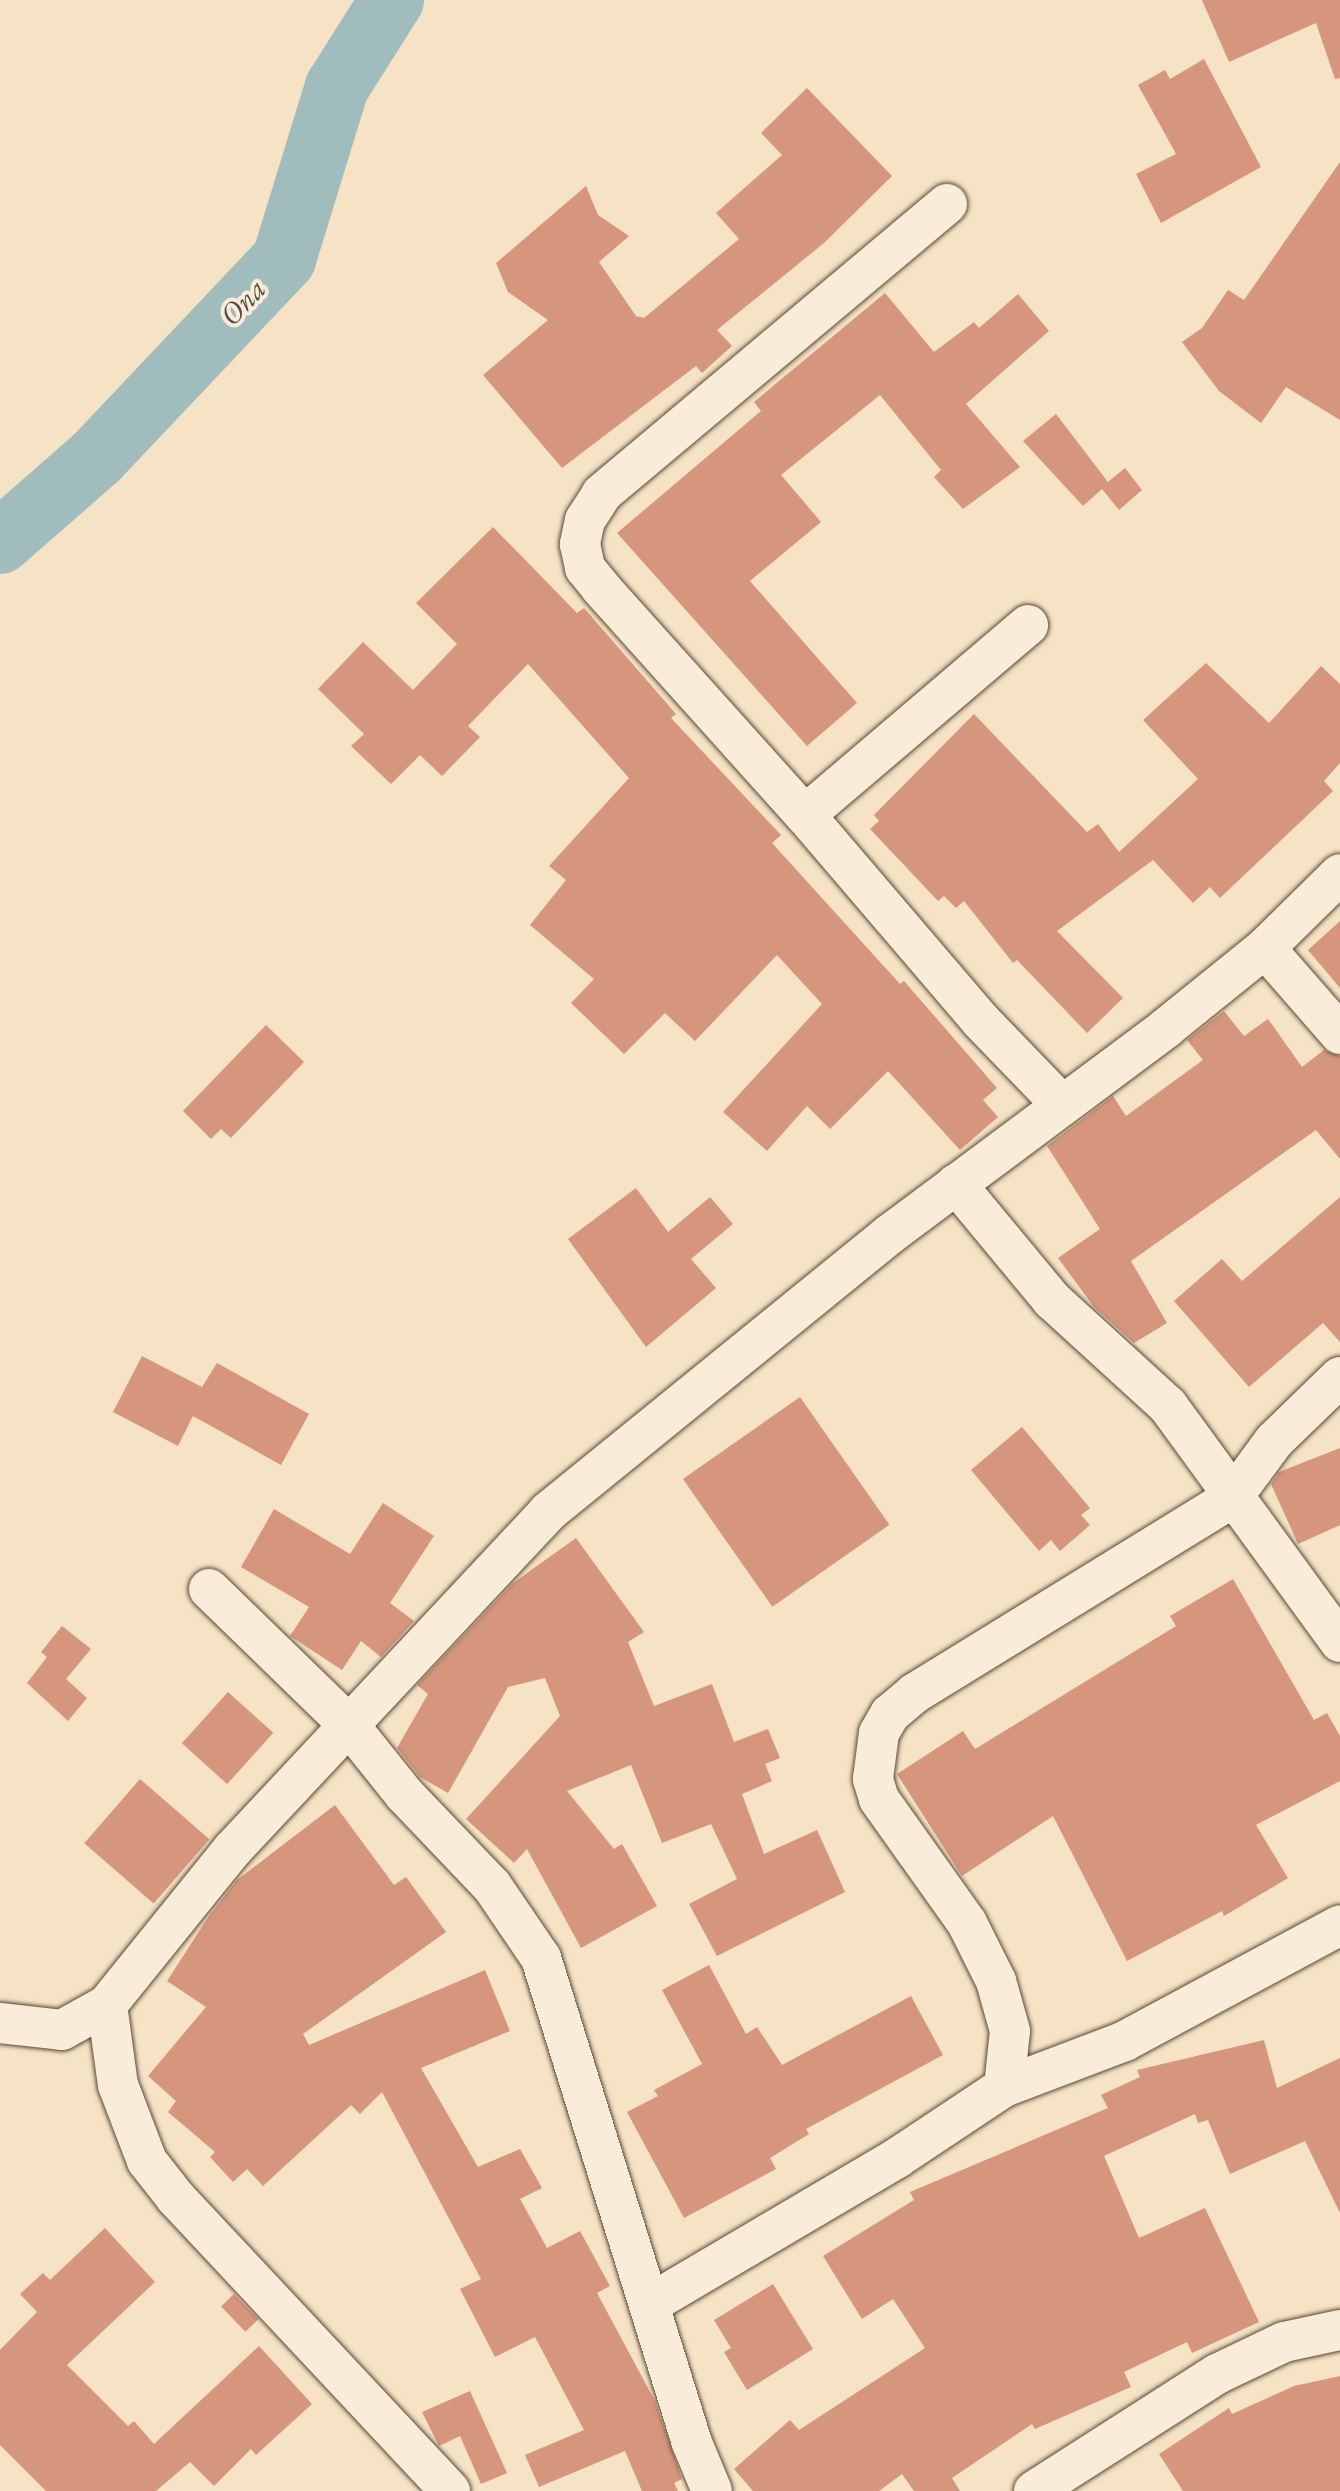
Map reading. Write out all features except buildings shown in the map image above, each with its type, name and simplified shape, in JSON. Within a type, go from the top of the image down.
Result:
[{"type":"street","points":[[947,204],[602,494],[585,520],[580,544],[585,568],[805,815],[980,1020],[1062,1105]]},
{"type":"street","points":[[805,815],[1028,625]]},
{"type":"street","points":[[0,2023],[62,2030],[107,2005],[232,1850],[548,1512],[637,1435],[956,1184],[1265,948],[1340,874]]},
{"type":"street","points":[[1265,948],[1340,1034]]},
{"type":"street","points":[[956,1184],[1052,1300],[1168,1406],[1232,1498],[1340,1642]]},
{"type":"street","points":[[1004,2087],[1010,2031],[996,1981],[967,1923],[879,1799],[873,1779],[879,1733],[890,1714],[915,1693],[1232,1498],[1274,1441],[1340,1377]]},
{"type":"street","points":[[209,1589],[348,1724],[404,1794],[492,1886],[541,1958],[651,2303],[692,2443],[712,2491]]},
{"type":"street","points":[[651,2303],[897,2158],[1004,2087],[1125,2041],[1340,1925]]},
{"type":"street","points":[[107,2005],[118,2085],[147,2161],[186,2210],[450,2491]]},
{"type":"street","points":[[1034,2491],[1217,2374],[1284,2342],[1340,2330]]},
{"type":"waterway","name":"Ona","points":[[0,542],[96,458],[284,259],[337,87],[392,0]]}]
